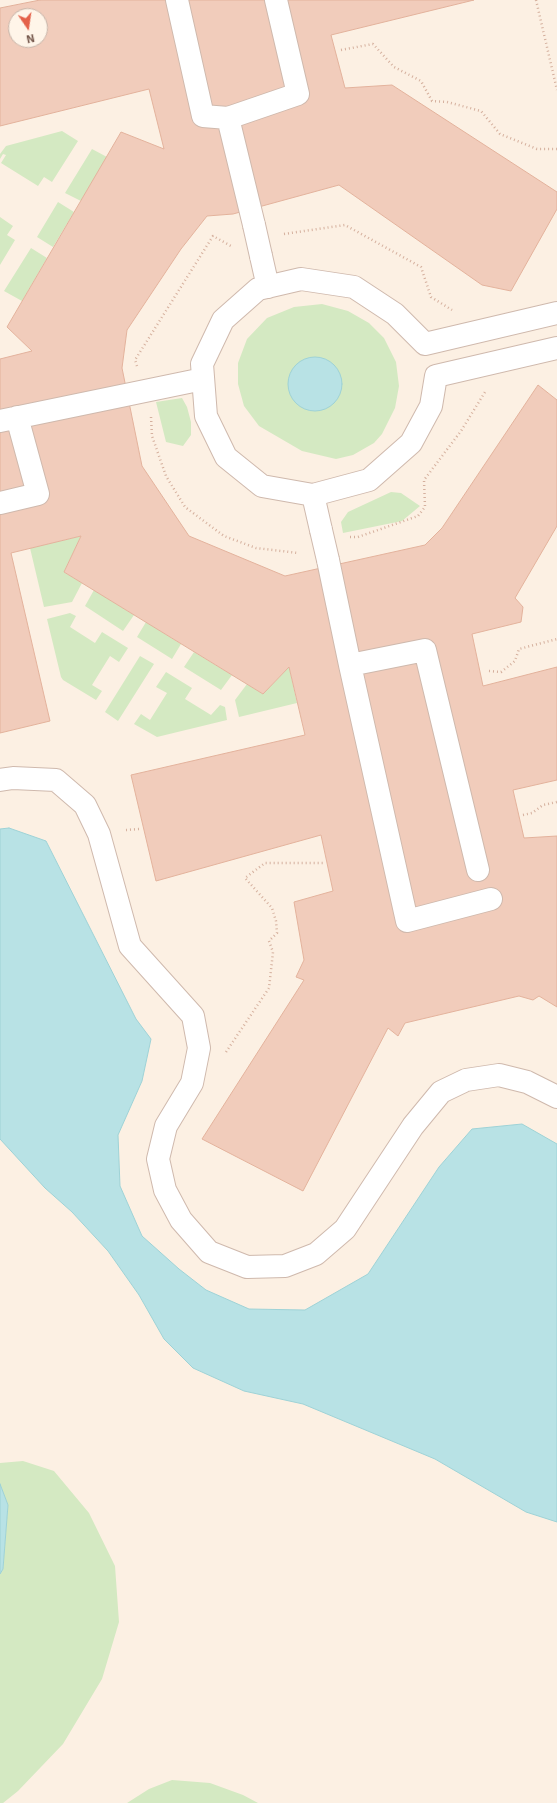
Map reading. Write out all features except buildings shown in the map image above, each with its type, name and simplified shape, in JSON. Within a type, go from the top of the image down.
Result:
[{"type":"lane","points":[[177,0],[203,116],[228,118],[298,94],[276,0]]},
{"type":"lane","points":[[228,118],[268,287]]},
{"type":"lane","points":[[557,313],[425,344],[395,314],[354,287],[301,279],[258,289],[223,320],[202,364],[206,416],[226,457],[262,486],[313,495],[369,480],[410,443],[432,406],[436,376],[557,348]]},
{"type":"lane","points":[[0,503],[38,494],[8,419],[203,379]]},
{"type":"lane","points":[[313,495],[407,921],[490,899]]},
{"type":"lane","points":[[350,665],[425,650],[478,870]]},
{"type":"lane","points":[[0,780],[13,778],[56,780],[85,805],[99,834],[130,946],[193,1016],[199,1048],[192,1084],[166,1126],[158,1159],[165,1190],[181,1220],[209,1252],[247,1267],[285,1266],[316,1254],[345,1229],[413,1126],[441,1092],[466,1080],[499,1075],[527,1082],[557,1097]]},
{"type":"path","points":[[536,0],[557,90]]},
{"type":"path","points":[[341,50],[373,44],[394,67],[420,81],[432,101],[447,102],[481,111],[500,134],[537,149],[557,149]]},
{"type":"path","points":[[283,234],[345,224],[421,267],[431,297],[455,312]]},
{"type":"path","points":[[234,247],[213,236],[135,360],[151,417],[152,436],[166,476],[185,508],[224,536],[256,548],[296,553],[304,551]]},
{"type":"path","points":[[350,543],[348,537],[358,537],[418,516],[425,507],[424,480],[461,431],[487,389]]},
{"type":"path","points":[[490,671],[501,672],[515,661],[519,648],[557,639]]},
{"type":"path","points":[[523,815],[532,813],[544,805],[557,802]]},
{"type":"path","points":[[194,1073],[215,1065],[229,1048],[270,988],[273,952],[269,940],[277,932],[276,921],[272,908],[246,878],[265,863],[323,863]]},
{"type":"green space","points":[[62,131],[78,141],[52,182],[44,177],[38,186],[1,163],[6,155],[3,154],[0,159],[0,154],[6,146]]},
{"type":"green space","points":[[92,149],[107,157],[81,201],[65,193]]},
{"type":"green space","points":[[58,202],[74,212],[53,247],[37,237]]},
{"type":"green space","points":[[0,217],[13,226],[7,235],[15,240],[0,265]]},
{"type":"green space","points":[[31,248],[47,258],[22,301],[4,291]]},
{"type":"green space","points":[[322,304],[348,311],[369,323],[384,338],[396,362],[399,386],[395,408],[382,434],[374,443],[353,455],[336,459],[302,451],[259,426],[244,406],[238,384],[238,363],[247,339],[267,318],[294,307]]},
{"type":"green space","points":[[182,398],[187,407],[191,422],[191,435],[183,446],[166,442],[156,402]]},
{"type":"green space","points":[[391,492],[401,493],[420,506],[402,521],[343,533],[341,522],[348,512]]},
{"type":"green space","points":[[81,536],[64,572],[82,583],[72,602],[44,607],[30,548]]},
{"type":"green space","points":[[94,590],[134,615],[123,631],[85,606]]},
{"type":"green space","points":[[70,613],[76,616],[70,627],[95,643],[102,632],[128,648],[119,662],[110,656],[92,685],[102,691],[96,700],[63,680],[61,677],[47,619]]},
{"type":"green space","points":[[146,622],[181,644],[172,659],[137,637]]},
{"type":"green space","points":[[194,652],[232,675],[221,690],[184,667]]},
{"type":"green space","points":[[140,656],[154,664],[118,721],[105,712]]},
{"type":"green space","points":[[289,667],[297,703],[239,717],[235,700],[247,684],[263,694]]},
{"type":"green space","points":[[166,672],[192,688],[185,699],[211,715],[220,705],[225,707],[227,720],[157,737],[134,724],[141,714],[150,720],[167,693],[156,687]]},
{"type":"green space","points":[[23,1461],[54,1471],[89,1513],[115,1566],[119,1622],[102,1679],[63,1744],[18,1791],[3,1803],[0,1803],[0,1574],[3,1569],[8,1505],[0,1484],[0,1463]]},
{"type":"green space","points":[[172,1780],[210,1783],[243,1795],[258,1803],[127,1803],[149,1789]]},
{"type":"water","points":[[310,357],[320,357],[330,361],[338,369],[342,379],[342,389],[338,399],[330,407],[320,411],[310,411],[300,407],[292,399],[288,389],[288,379],[292,369],[300,361]]},
{"type":"water","points":[[9,828],[46,841],[136,1019],[151,1039],[142,1081],[118,1135],[120,1186],[142,1236],[179,1269],[206,1290],[249,1309],[305,1310],[368,1274],[439,1167],[472,1129],[522,1124],[557,1144],[557,1522],[526,1512],[435,1459],[303,1404],[244,1391],[193,1368],[164,1339],[139,1295],[108,1251],[72,1212],[45,1188],[0,1139],[0,829]]},
{"type":"water","points":[[0,1484],[8,1505],[3,1569],[0,1574]]}]
